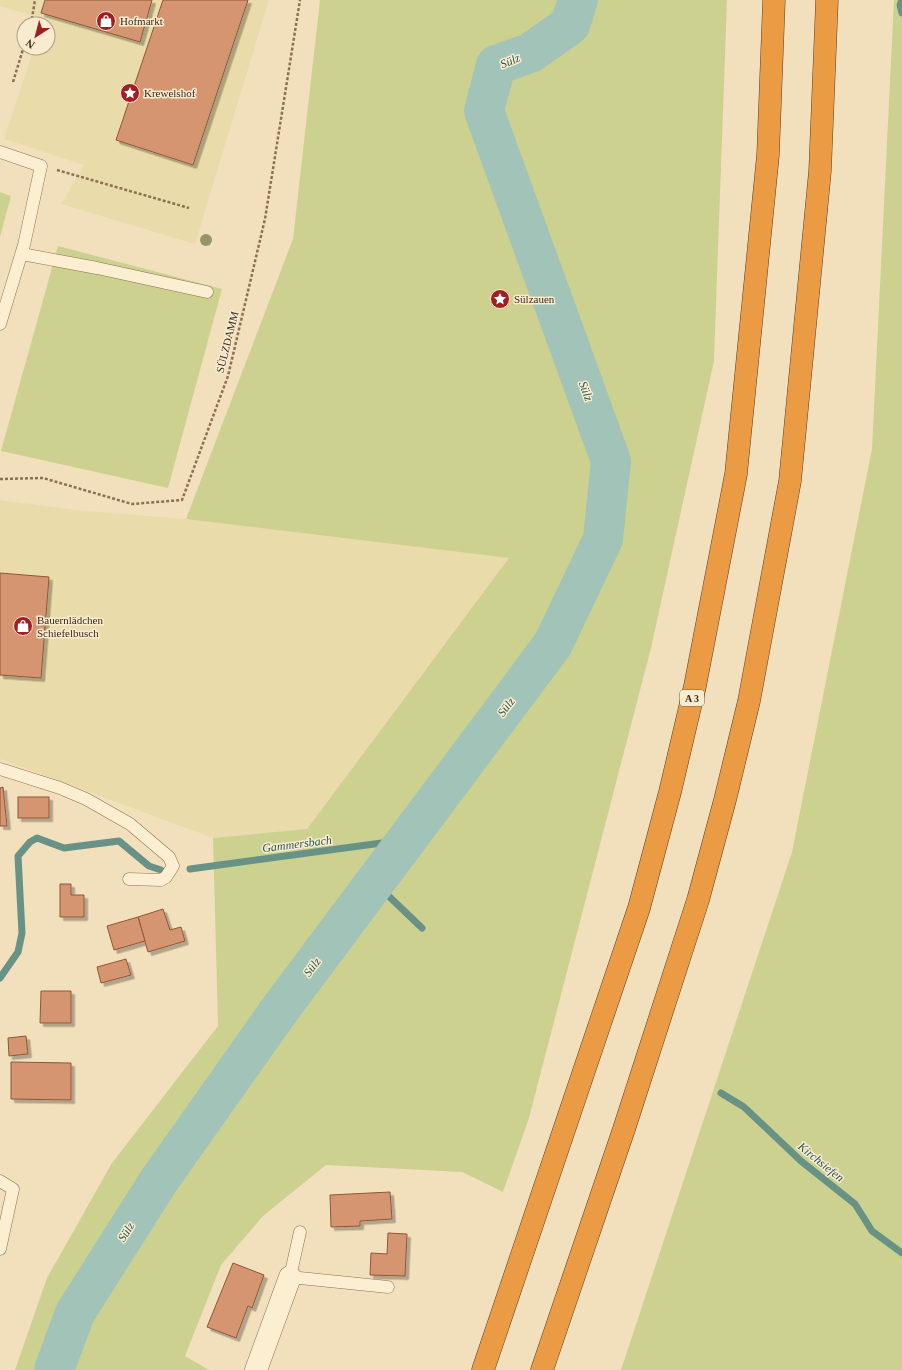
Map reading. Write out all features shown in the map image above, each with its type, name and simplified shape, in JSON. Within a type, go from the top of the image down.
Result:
[{"type":"highway","name":"A 3","points":[[483,1370],[639,908],[670,792],[695,686],[736,474],[768,155],[774,0]]},
{"type":"highway","points":[[542,1370],[624,1129],[698,900],[725,800],[749,701],[790,480],[820,171],[827,0]]},
{"type":"street","points":[[256,1370],[290,1277]]},
{"type":"lane","points":[[0,152],[41,166],[22,254],[0,324]]},
{"type":"lane","points":[[22,254],[97,268],[207,292]]},
{"type":"lane","points":[[0,769],[60,788],[86,799],[130,824],[169,857],[173,866],[166,877],[161,880],[129,879]]},
{"type":"lane","points":[[0,1181],[13,1188],[0,1249]]},
{"type":"lane","points":[[300,1232],[290,1277],[388,1287]]},
{"type":"path","points":[[32,16],[35,0]]},
{"type":"path","name":"SÜLZDAMM","points":[[0,479],[43,478],[132,504],[182,500],[228,376],[263,226],[300,0]]},
{"type":"path","points":[[13,82],[21,56]]},
{"type":"path","points":[[41,166],[189,208]]},
{"type":"shaded area","name":"Krewelshof","points":[[0,0],[269,0],[195,244],[61,204],[84,165],[4,139],[31,56],[56,56],[56,16],[33,16],[0,6]]},
{"type":"shaded area","points":[[0,500],[77,510],[186,519],[509,558],[307,829],[213,838],[0,759]]},
{"type":"green space","points":[[320,0],[727,0],[714,361],[651,648],[529,1118],[503,1192],[462,1172],[326,1165],[263,1216],[221,1265],[185,1356],[209,1370],[15,1370],[47,1278],[112,1163],[218,1026],[213,838],[307,829],[509,558],[186,519],[293,239]]},
{"type":"green space","points":[[894,0],[902,0],[902,1370],[621,1370],[792,852],[872,449]]},
{"type":"green space","points":[[0,192],[11,196],[0,237]]},
{"type":"green space","points":[[58,246],[222,289],[168,488],[1,451]]},
{"type":"building","name":"Hofmarkt","points":[[45,0],[152,0],[140,42],[56,17],[56,16],[41,13]]},
{"type":"building","points":[[163,0],[248,0],[193,165],[116,140]]},
{"type":"building","name":"Bauernlädchen Schiefelbusch","points":[[0,573],[49,577],[41,678],[0,675]]},
{"type":"building","points":[[3,787],[7,826],[0,826],[0,788]]},
{"type":"building","points":[[18,797],[49,797],[49,818],[18,818]]},
{"type":"building","points":[[60,884],[71,884],[71,895],[84,895],[84,917],[60,917]]},
{"type":"building","points":[[163,909],[170,930],[181,927],[185,941],[148,952],[138,917]]},
{"type":"building","points":[[138,917],[145,941],[114,950],[107,926]]},
{"type":"building","points":[[126,959],[131,975],[101,983],[97,967]]},
{"type":"building","points":[[41,991],[71,991],[71,1023],[40,1023]]},
{"type":"building","points":[[26,1036],[28,1054],[9,1056],[8,1038]]},
{"type":"building","points":[[11,1062],[71,1063],[71,1100],[11,1099]]},
{"type":"building","points":[[390,1192],[392,1219],[360,1221],[360,1226],[331,1227],[330,1195]]},
{"type":"building","points":[[388,1233],[407,1234],[405,1276],[370,1275],[371,1253],[387,1254]]},
{"type":"building","points":[[233,1263],[264,1275],[252,1308],[248,1306],[236,1338],[207,1327]]},
{"type":"waterway","name":"Sülz","points":[[54,1370],[75,1313],[158,1182],[278,1012],[553,644],[603,539],[611,461],[484,111],[496,65],[530,53],[570,25],[578,0]]},
{"type":"waterway","points":[[902,0],[900,5],[902,13]]},
{"type":"waterway","name":"Gammersbach","points":[[0,978],[18,952],[22,933],[18,856],[30,842],[37,838],[64,848],[119,841],[149,866],[161,870]]},
{"type":"waterway","name":"Gammersbach","points":[[190,869],[389,842],[407,841]]},
{"type":"waterway","name":"Kirchsiefen","points":[[375,883],[422,928]]},
{"type":"waterway","name":"Kirchsiefen","points":[[721,1093],[744,1107],[801,1161],[855,1204],[872,1231],[902,1253]]},
{"type":"place","name":"Hofmarkt","points":[[106,21]]},
{"type":"place","name":"Krewelshof","points":[[130,93]]},
{"type":"place","name":"Sülzauen","points":[[500,299]]},
{"type":"place","name":"Bauernlädchen Schiefelbusch","points":[[23,626]]}]
